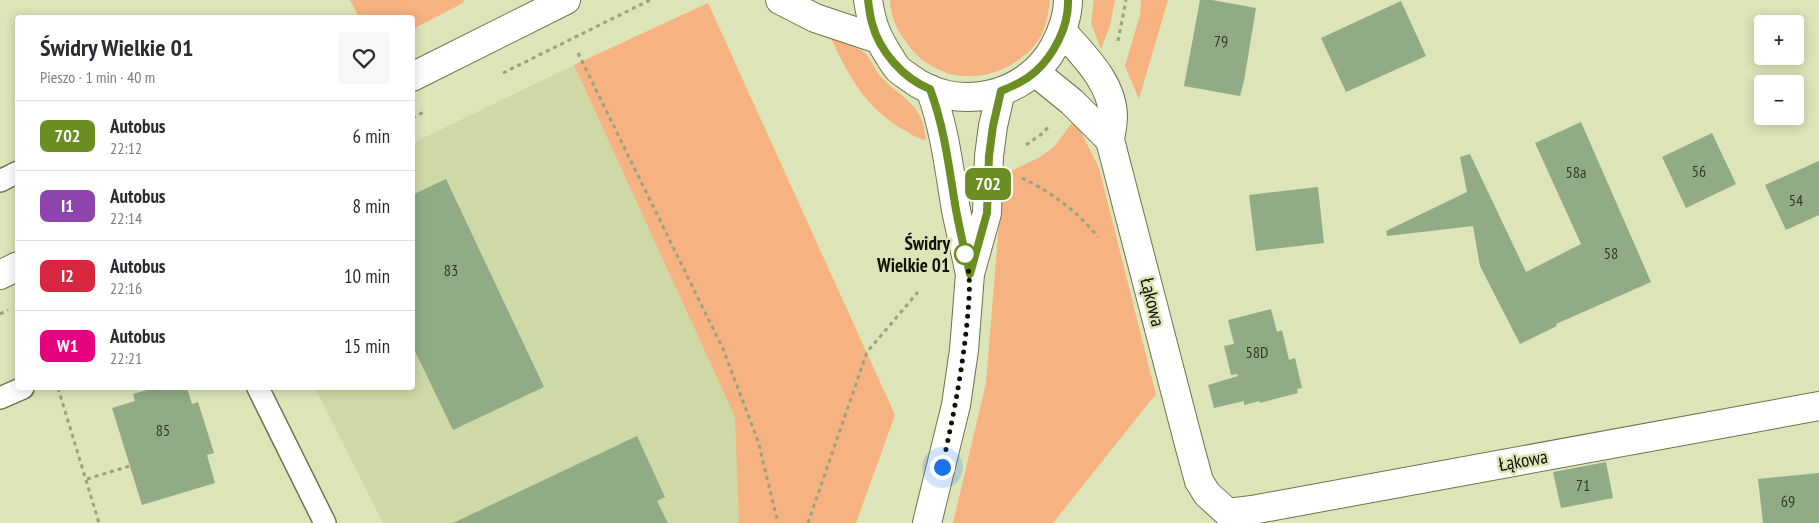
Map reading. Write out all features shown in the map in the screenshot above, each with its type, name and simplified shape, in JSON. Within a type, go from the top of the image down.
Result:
[{"type":"street","points":[[415,76],[566,0]]},
{"type":"street","points":[[780,0],[815,18],[878,39]]},
{"type":"street","points":[[868,0],[872,24],[878,39],[898,68],[919,85],[945,95],[972,98],[1017,85],[1035,72],[1050,53],[1062,31],[1068,0]]},
{"type":"street","name":"Łąkowa","points":[[1062,31],[1106,86],[1114,119],[1110,140],[1200,481],[1207,494],[1228,518],[1262,508],[1819,406]]},
{"type":"street","points":[[1035,72],[1078,108],[1110,140]]},
{"type":"street","points":[[930,89],[938,111],[948,155],[956,210],[970,274]]},
{"type":"street","points":[[927,523],[956,405],[964,350],[970,274],[987,213],[989,156],[993,126],[1001,91]]},
{"type":"street","points":[[0,274],[15,267]]},
{"type":"lane","points":[[0,181],[15,174]]},
{"type":"lane","points":[[0,398],[18,390]]},
{"type":"lane","points":[[259,390],[325,523]]},
{"type":"path","points":[[498,76],[650,0]]},
{"type":"path","points":[[578,53],[723,349],[758,441],[778,523]]},
{"type":"path","points":[[415,116],[429,109]]},
{"type":"path","points":[[1019,177],[1044,189],[1087,224],[1098,238]]},
{"type":"path","points":[[808,523],[867,352],[918,292]]},
{"type":"path","points":[[59,390],[99,523]]},
{"type":"path","points":[[87,479],[133,465]]},
{"type":"shaded area","points":[[350,0],[464,0],[463,3],[415,28],[415,15],[358,15]]},
{"type":"shaded area","points":[[890,0],[1050,0],[1043,30],[1034,46],[1019,59],[1003,69],[986,74],[968,76],[951,74],[934,68],[919,57],[906,42],[897,27],[891,11]]},
{"type":"shaded area","points":[[1094,0],[1115,0],[1110,26],[1101,49],[1091,23]]},
{"type":"shaded area","points":[[1141,0],[1168,0],[1139,99],[1125,66],[1140,15]]},
{"type":"shaded area","points":[[708,3],[895,415],[856,523],[739,523],[735,417],[574,65]]},
{"type":"shaded area","points":[[830,36],[865,53],[880,76],[916,109],[921,117],[926,140],[902,129],[867,100],[844,64]]},
{"type":"shaded area","points":[[574,65],[736,417],[739,523],[383,523],[316,390],[415,390],[415,142]]},
{"type":"shaded area","points":[[1072,123],[1080,130],[1099,168],[1156,395],[1053,523],[953,523],[986,383],[1003,175],[1040,157],[1054,147]]},
{"type":"building","points":[[1200,0],[1212,0],[1256,8],[1240,96],[1184,86]]},
{"type":"building","points":[[1401,1],[1426,56],[1346,92],[1321,38]]},
{"type":"building","points":[[1581,122],[1651,282],[1556,324],[1557,326],[1520,344],[1480,266],[1473,226],[1387,236],[1386,231],[1467,192],[1460,157],[1470,154],[1526,272],[1581,244],[1535,143]]},
{"type":"building","points":[[1712,133],[1736,184],[1686,208],[1662,157]]},
{"type":"building","points":[[1819,161],[1819,215],[1786,230],[1765,185]]},
{"type":"building","points":[[446,179],[544,387],[453,430],[415,351],[415,194]]},
{"type":"building","points":[[1318,187],[1324,243],[1256,251],[1249,195]]},
{"type":"building","points":[[1271,309],[1277,332],[1282,330],[1289,360],[1295,358],[1302,388],[1297,389],[1298,393],[1260,403],[1259,401],[1244,405],[1244,401],[1214,408],[1208,385],[1238,376],[1237,374],[1231,375],[1224,346],[1234,344],[1228,320]]},
{"type":"building","points":[[147,390],[188,390],[192,404],[198,402],[214,453],[207,455],[215,483],[142,505],[112,408],[135,401],[133,394]]},
{"type":"building","points":[[637,436],[665,497],[657,501],[668,523],[453,523]]},
{"type":"building","points":[[1606,462],[1613,498],[1561,508],[1553,472]]},
{"type":"building","points":[[1819,473],[1819,523],[1763,523],[1758,479]]},
{"type":"bus line","name":"702","points":[[868,0],[872,24],[878,39],[898,68],[919,85],[930,89],[938,111],[948,155],[956,210],[970,274],[987,213],[989,156],[993,126],[1001,91],[1017,85],[1035,72],[1050,53],[1062,31],[1068,0]]},
{"type":"place","name":"Świdry Wielkie 01","points":[[965,254]]},
{"type":"route","points":[[942,467],[956,405],[964,350],[970,274],[965,254]]}]
